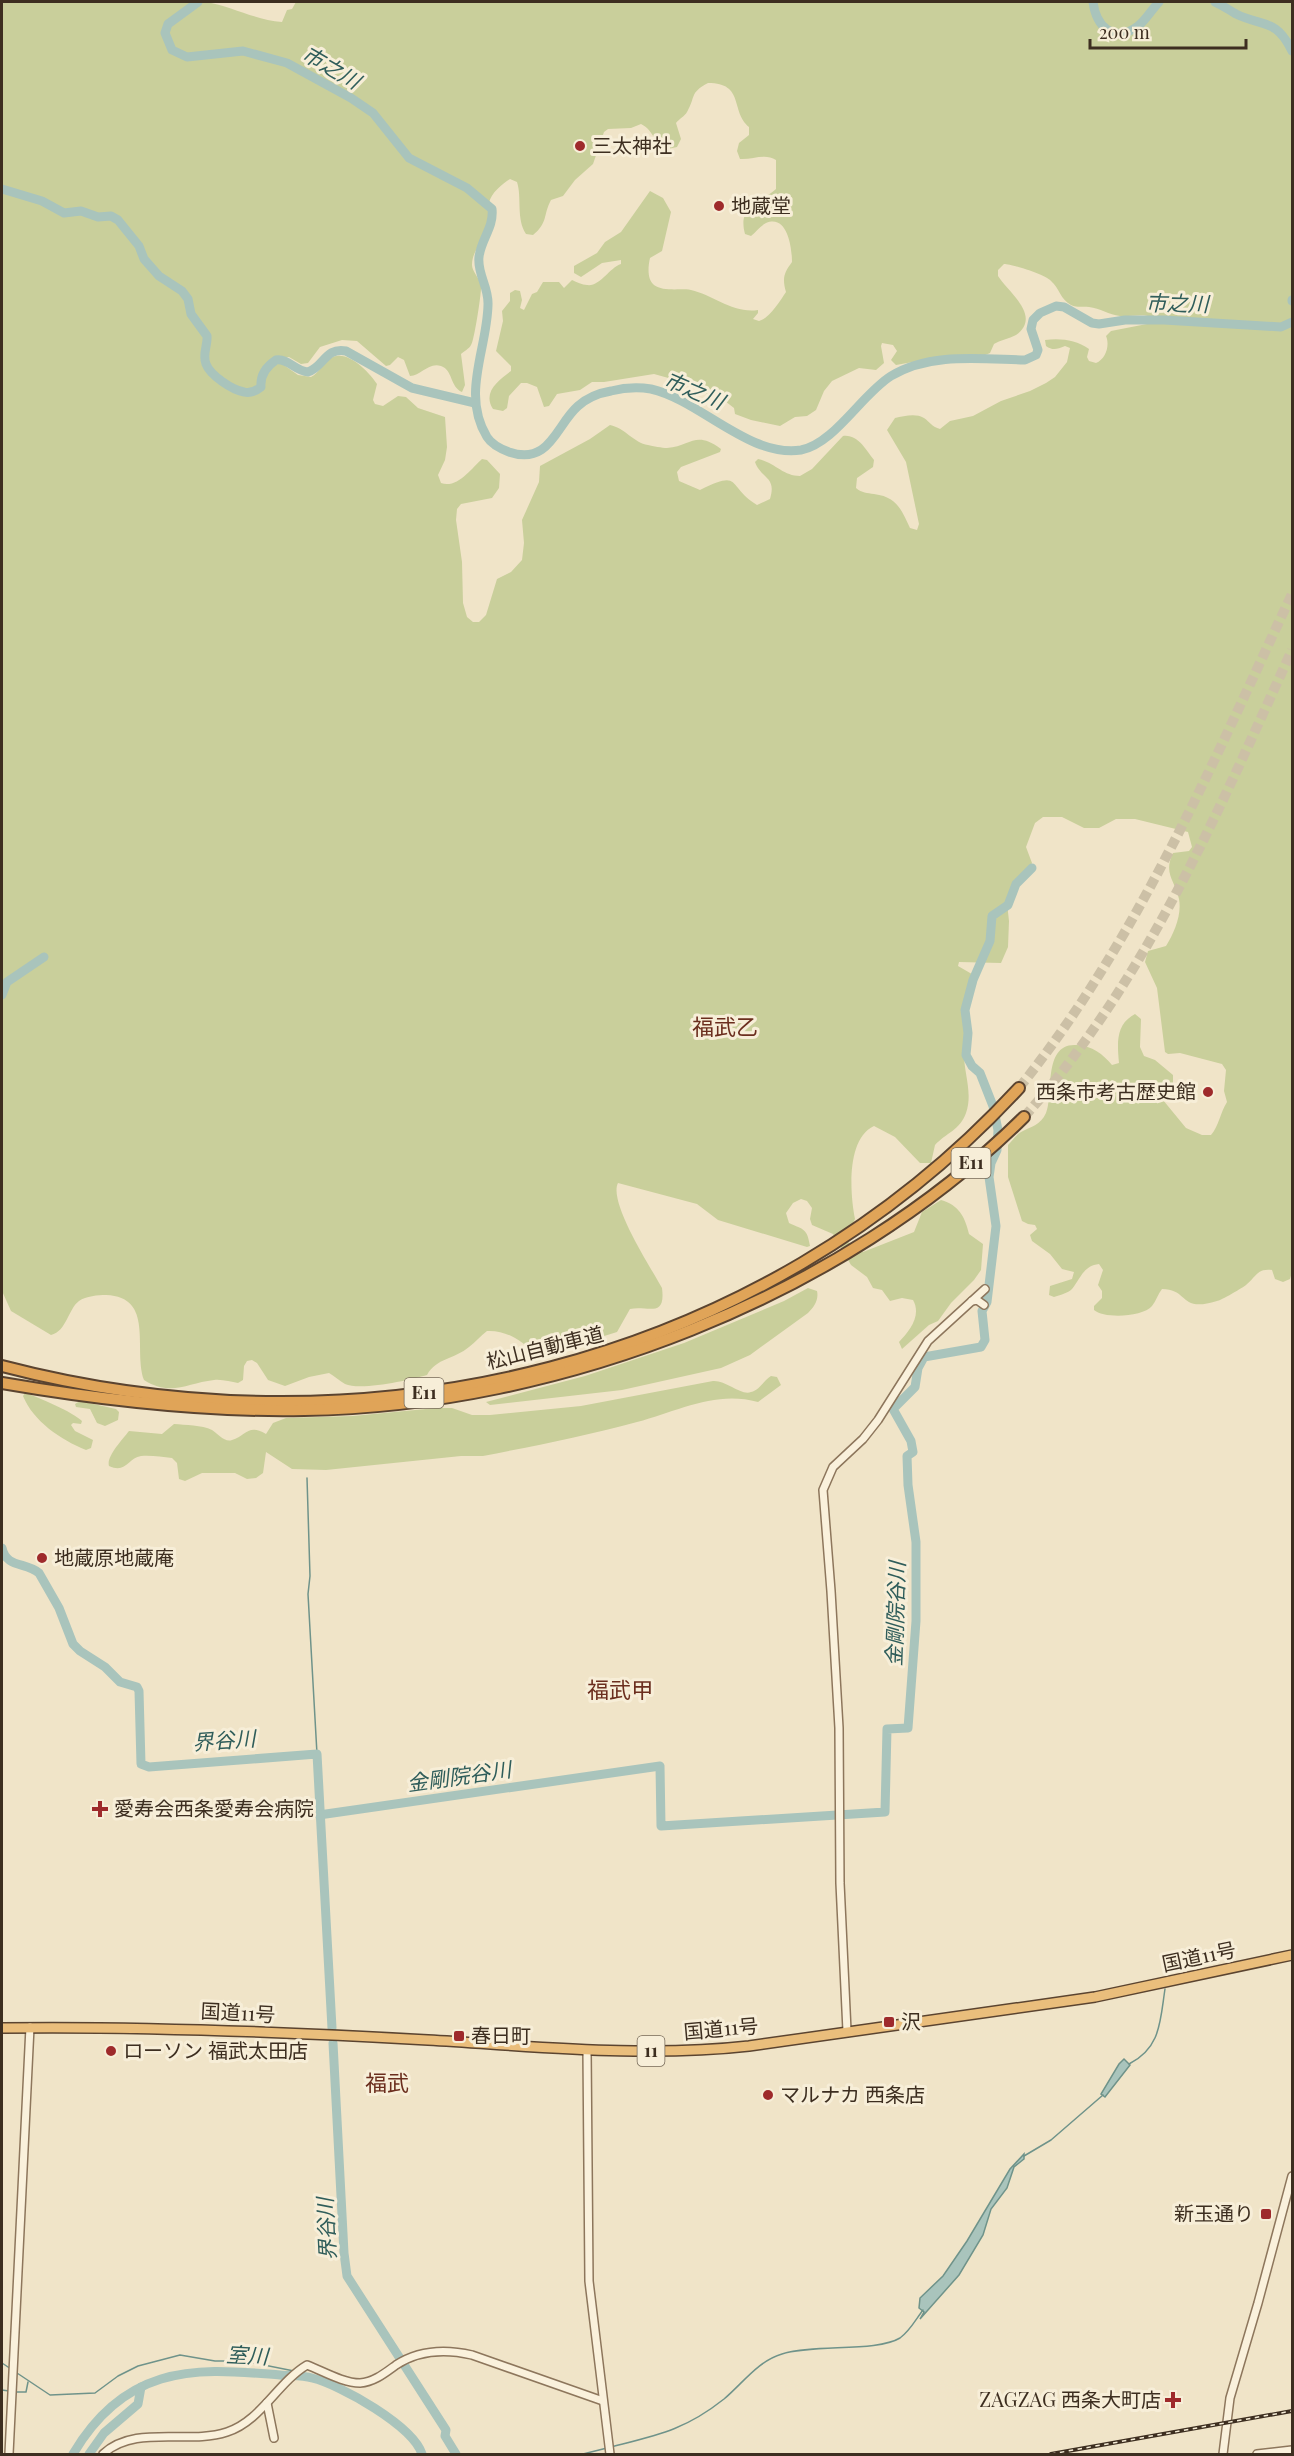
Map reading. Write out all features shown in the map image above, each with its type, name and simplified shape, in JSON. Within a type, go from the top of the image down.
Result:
[{"type":"highway","name":"松山自動車道","points":[[2,1366],[110,1389],[212,1400],[303,1402],[354,1401],[407,1395],[534,1372],[611,1350],[720,1307],[769,1284],[850,1235],[932,1173],[1016,1092]]},
{"type":"highway","name":"松山自動車道","points":[[2,1383],[176,1406],[276,1410],[330,1409],[448,1397],[552,1376],[641,1349],[740,1308],[811,1272],[922,1202],[1022,1119]]},
{"type":"highway","name":"国道11号","points":[[2,2028],[123,2026],[587,2050],[679,2051],[728,2048],[1095,1997],[1293,1955]]},
{"type":"street","points":[[847,2031],[840,1883],[838,1728],[823,1490],[833,1467],[863,1439],[878,1420],[928,1341],[985,1289]]},
{"type":"street","points":[[969,1302],[977,1300],[984,1305]]},
{"type":"street","points":[[9,2454],[30,2027]]},
{"type":"street","points":[[587,2050],[590,2302],[610,2454]]},
{"type":"street","points":[[1223,2454],[1230,2398],[1293,2176]]},
{"type":"street","points":[[103,2454],[115,2444],[130,2440],[224,2433],[240,2426],[307,2365],[357,2383],[373,2380],[402,2362],[434,2351],[457,2351],[603,2401]]},
{"type":"street","points":[[267,2403],[273,2438]]},
{"type":"street","points":[[1257,2454],[1293,2450]]},
{"type":"green space","points":[[2,2],[206,2],[262,19],[282,22],[287,10],[292,9],[296,2],[1292,2],[1292,1272],[1290,1279],[1283,1282],[1275,1279],[1272,1270],[1263,1270],[1232,1294],[1205,1304],[1190,1302],[1171,1290],[1162,1289],[1147,1310],[1141,1313],[1114,1316],[1094,1310],[1094,1306],[1102,1298],[1102,1291],[1098,1285],[1103,1270],[1099,1264],[1089,1267],[1068,1292],[1054,1297],[1049,1295],[1050,1286],[1072,1279],[1074,1272],[1062,1269],[1050,1254],[1032,1241],[1030,1235],[1037,1229],[1035,1225],[1022,1221],[1008,1177],[1008,1145],[1019,1133],[1035,1125],[1044,1117],[1048,1105],[1051,1071],[1059,1052],[1066,1046],[1088,1047],[1105,1057],[1112,1065],[1119,1063],[1119,1034],[1124,1023],[1135,1014],[1141,1019],[1140,1047],[1144,1056],[1155,1060],[1173,1075],[1173,1083],[1163,1100],[1186,1128],[1202,1135],[1211,1135],[1227,1102],[1224,1091],[1226,1070],[1222,1064],[1180,1053],[1165,1052],[1157,988],[1145,962],[1148,951],[1166,946],[1177,924],[1180,905],[1169,866],[1173,853],[1189,851],[1192,847],[1188,832],[1135,819],[1116,819],[1099,828],[1084,828],[1062,817],[1043,817],[1035,823],[1026,847],[1032,863],[1028,872],[1014,880],[1007,903],[1008,947],[1001,963],[959,962],[958,966],[977,977],[976,985],[967,994],[964,1006],[964,1061],[969,1098],[963,1119],[935,1145],[931,1163],[920,1163],[895,1137],[874,1126],[865,1133],[854,1155],[851,1182],[855,1219],[852,1225],[843,1231],[849,1243],[863,1252],[914,1232],[922,1212],[941,1200],[957,1208],[969,1234],[983,1244],[981,1270],[974,1280],[951,1303],[938,1321],[929,1325],[902,1349],[899,1342],[915,1317],[913,1300],[902,1298],[890,1301],[882,1290],[873,1288],[867,1277],[851,1265],[833,1234],[812,1225],[810,1219],[812,1208],[807,1201],[801,1199],[793,1203],[786,1213],[789,1223],[801,1229],[808,1236],[810,1246],[807,1247],[718,1220],[697,1204],[618,1183],[619,1205],[662,1288],[661,1304],[658,1307],[630,1309],[617,1332],[601,1337],[583,1336],[572,1348],[564,1352],[536,1355],[514,1337],[501,1332],[487,1331],[464,1351],[435,1365],[427,1375],[398,1382],[373,1386],[352,1386],[329,1373],[309,1377],[285,1386],[268,1380],[257,1363],[252,1360],[247,1361],[244,1366],[243,1380],[238,1383],[217,1380],[179,1388],[163,1388],[144,1380],[137,1315],[131,1305],[121,1298],[103,1295],[82,1299],[75,1305],[61,1329],[51,1335],[11,1311],[2,1291]],"holes":[[[708,83],[720,84],[732,93],[743,121],[749,127],[749,135],[739,143],[737,151],[740,159],[763,157],[776,160],[776,189],[747,211],[743,224],[745,234],[751,236],[766,223],[779,223],[784,228],[790,242],[792,262],[784,276],[786,292],[781,300],[763,320],[759,321],[753,319],[758,310],[732,307],[691,290],[667,289],[654,285],[649,276],[650,258],[662,251],[671,212],[663,198],[650,191],[621,232],[605,242],[597,253],[574,266],[574,273],[581,277],[602,263],[621,260],[621,264],[596,283],[587,285],[572,280],[564,288],[559,282],[543,282],[537,292],[532,294],[524,310],[520,308],[522,300],[520,291],[515,290],[510,293],[510,301],[502,311],[503,321],[496,351],[511,366],[511,371],[493,387],[489,397],[493,409],[503,411],[507,408],[509,396],[521,383],[537,387],[544,407],[549,406],[557,394],[580,390],[592,382],[654,374],[690,384],[710,396],[721,398],[734,408],[735,414],[780,426],[795,417],[807,416],[816,410],[824,391],[832,381],[859,368],[876,370],[884,363],[882,343],[893,345],[897,351],[891,360],[896,365],[946,356],[983,356],[990,353],[994,344],[1016,335],[1023,328],[1026,320],[1025,312],[998,276],[998,270],[1004,264],[1029,270],[1048,279],[1064,300],[1071,305],[1093,308],[1120,316],[1148,316],[1152,317],[1152,323],[1111,331],[1106,336],[1108,343],[1105,355],[1096,363],[1089,361],[1087,357],[1089,349],[1079,344],[1063,340],[1045,340],[1046,346],[1051,349],[1065,346],[1070,348],[1067,362],[1055,377],[1030,391],[1001,401],[973,416],[950,421],[940,429],[917,416],[895,418],[887,430],[906,462],[919,524],[917,530],[910,528],[901,510],[893,501],[856,488],[857,478],[873,467],[874,460],[857,440],[848,436],[843,436],[812,469],[800,476],[789,474],[758,459],[755,462],[770,482],[772,492],[770,499],[757,505],[747,498],[733,482],[723,481],[700,490],[679,481],[677,472],[681,467],[720,452],[721,449],[712,443],[699,440],[675,447],[658,447],[643,444],[610,425],[590,439],[540,466],[539,482],[522,520],[524,543],[522,560],[511,572],[497,579],[486,615],[479,622],[473,622],[467,617],[463,603],[457,509],[461,504],[492,498],[499,488],[500,474],[487,460],[482,459],[458,481],[441,483],[438,475],[445,460],[447,447],[445,417],[418,408],[406,397],[398,396],[383,406],[375,404],[373,400],[377,384],[364,368],[351,359],[344,356],[331,358],[311,377],[298,375],[281,363],[284,358],[289,357],[301,364],[308,363],[320,347],[342,340],[357,341],[386,366],[398,357],[404,360],[410,376],[428,367],[441,366],[448,371],[455,386],[462,392],[465,385],[461,354],[469,348],[472,342],[481,290],[472,268],[473,259],[489,227],[491,220],[489,203],[494,192],[510,179],[517,182],[521,222],[526,234],[533,235],[543,223],[551,200],[563,196],[575,180],[593,164],[604,132],[608,129],[631,128],[641,124],[660,145],[669,148],[677,147],[681,139],[676,123],[690,107],[695,93]]]},
{"type":"green space","points":[[808,1288],[817,1291],[817,1297],[816,1303],[808,1313],[750,1355],[721,1368],[622,1390],[490,1405],[486,1402],[585,1376],[684,1343],[784,1301]]},
{"type":"green space","points":[[771,1376],[777,1377],[781,1385],[758,1402],[742,1399],[712,1400],[599,1432],[483,1456],[461,1456],[326,1470],[292,1469],[266,1452],[263,1473],[256,1478],[247,1479],[235,1473],[202,1473],[185,1481],[179,1479],[177,1463],[172,1458],[141,1456],[123,1467],[109,1466],[112,1453],[129,1431],[162,1434],[174,1424],[208,1428],[229,1441],[251,1430],[266,1434],[273,1423],[286,1418],[353,1416],[436,1408],[452,1408],[472,1415],[490,1415],[581,1406],[713,1381],[747,1393],[757,1389]]},
{"type":"green space","points":[[25,1393],[78,1417],[82,1421],[81,1424],[71,1425],[75,1431],[93,1440],[91,1448],[86,1450],[77,1446],[49,1429],[28,1405],[23,1396]]},
{"type":"green space","points":[[80,1401],[116,1409],[119,1412],[118,1420],[105,1426],[97,1423],[90,1409],[76,1407],[75,1404]]},
{"type":"water","points":[[1124,2059],[1130,2065],[1105,2097],[1101,2094]]},
{"type":"water","points":[[1024,2154],[1024,2159],[1014,2167],[1007,2188],[991,2209],[983,2235],[959,2275],[920,2319],[924,2312],[919,2308],[920,2298],[943,2276],[1010,2169]]},
{"type":"waterway","name":"市之川","points":[[198,2],[168,24],[165,33],[172,50],[187,57],[243,51],[287,63],[351,98],[373,113],[409,158],[467,188],[492,209],[491,222],[479,257],[488,305],[477,372],[476,405],[487,437],[494,444],[509,452],[523,455],[543,449],[570,414],[585,401],[607,392],[636,388],[651,389],[669,395],[725,427],[763,445],[782,450],[801,450],[825,438],[880,384],[906,368],[939,360],[974,358],[1025,360],[1036,355],[1038,350],[1031,329],[1033,320],[1040,313],[1056,306],[1064,307],[1092,323],[1099,324],[1125,320],[1164,320],[1281,327],[1292,322]]},
{"type":"waterway","points":[[1093,2],[1102,25],[1107,30],[1121,34],[1144,21],[1159,2]]},
{"type":"waterway","points":[[1215,2],[1236,14],[1274,28],[1286,40],[1292,51]]},
{"type":"waterway","points":[[2,189],[42,201],[64,213],[81,211],[98,217],[111,216],[118,220],[139,246],[144,259],[159,276],[182,291],[188,299],[191,314],[207,336],[205,357],[208,368],[222,381],[239,391],[247,393],[261,387],[265,371],[276,360],[284,361],[308,372],[333,352],[346,351],[412,388],[475,403]]},
{"type":"waterway","name":"金剛院谷川","points":[[319,1815],[660,1766],[661,1826],[885,1812],[887,1729],[908,1728],[916,1621],[916,1542],[908,1485],[907,1456],[913,1452],[911,1441],[893,1409],[915,1387],[918,1368],[924,1357],[981,1347],[985,1340],[982,1311],[987,1302],[996,1226],[989,1177],[991,1163],[997,1150],[998,1130],[993,1106],[980,1073],[972,1066],[966,1055],[968,1033],[965,1010],[973,980],[990,941],[992,916],[1008,905],[1016,884],[1032,868]]},
{"type":"waterway","name":"界谷川","points":[[2,995],[7,982],[44,957]]},
{"type":"waterway","points":[[307,1478],[310,1576],[308,1594],[317,1754]]},
{"type":"waterway","name":"界谷川","points":[[2,1548],[4,1554],[12,1562],[39,1573],[59,1608],[73,1644],[105,1667],[120,1682],[137,1687],[141,1764],[149,1767],[317,1754],[332,2028]]},
{"type":"waterway","points":[[1129,2064],[1140,2057],[1153,2042],[1160,2023],[1165,1989]]},
{"type":"waterway","name":"界谷川","points":[[333,2043],[347,2276],[446,2430],[445,2436],[456,2454]]},
{"type":"waterway","points":[[1024,2156],[1051,2140],[1103,2095]]},
{"type":"waterway","points":[[611,2447],[684,2425],[724,2399],[758,2367],[773,2357],[795,2351],[861,2347],[890,2342],[904,2335],[923,2310]]},
{"type":"waterway","points":[[17,2373],[50,2395],[95,2393],[118,2376],[138,2366],[180,2355],[215,2361],[244,2361],[294,2371]]},
{"type":"waterway","points":[[2,2363],[11,2369]]},
{"type":"waterway","name":"室川","points":[[73,2454],[99,2418],[134,2391],[175,2375],[220,2371],[304,2376],[325,2382],[391,2419],[416,2443],[422,2454]]},
{"type":"waterway","name":"室川","points":[[301,2374],[312,2378]]},
{"type":"waterway","points":[[14,2392],[26,2392],[28,2382]]},
{"type":"waterway","points":[[89,2454],[104,2433],[138,2404],[141,2387]]},
{"type":"waterway","points":[[2,2390],[9,2391]]},
{"type":"waterway","points":[[583,2454],[607,2448]]},
{"type":"tunnel","points":[[1019,1088],[1062,1031],[1101,972],[1137,911],[1202,786],[1292,594]]},
{"type":"tunnel","points":[[1024,1117],[1067,1065],[1107,1010],[1143,953],[1176,894],[1236,773],[1292,650]]},
{"type":"railway","points":[[1051,2454],[1292,2411]]},
{"type":"place","name":"三太神社","points":[[580,146]]},
{"type":"place","name":"地蔵堂","points":[[719,206]]},
{"type":"place","name":"西条市考古歴史館","points":[[1208,1092]]},
{"type":"place","name":"地蔵原地蔵庵","points":[[42,1558]]},
{"type":"place","name":"愛寿会西条愛寿会病院","points":[[100,1809]]},
{"type":"place","name":"沢","points":[[889,2022]]},
{"type":"place","name":"春日町","points":[[459,2036]]},
{"type":"place","name":"ローソン 福武太田店","points":[[111,2051]]},
{"type":"place","name":"マルナカ 西条店","points":[[768,2095]]},
{"type":"place","name":"新玉通り","points":[[1266,2214]]},
{"type":"place","name":"ZAGZAG 西条大町店","points":[[1173,2400]]},
{"type":"district","name":"福武乙","points":[[725,1027]]},
{"type":"district","name":"福武甲","points":[[620,1690]]},
{"type":"district","name":"福武","points":[[387,2083]]}]
